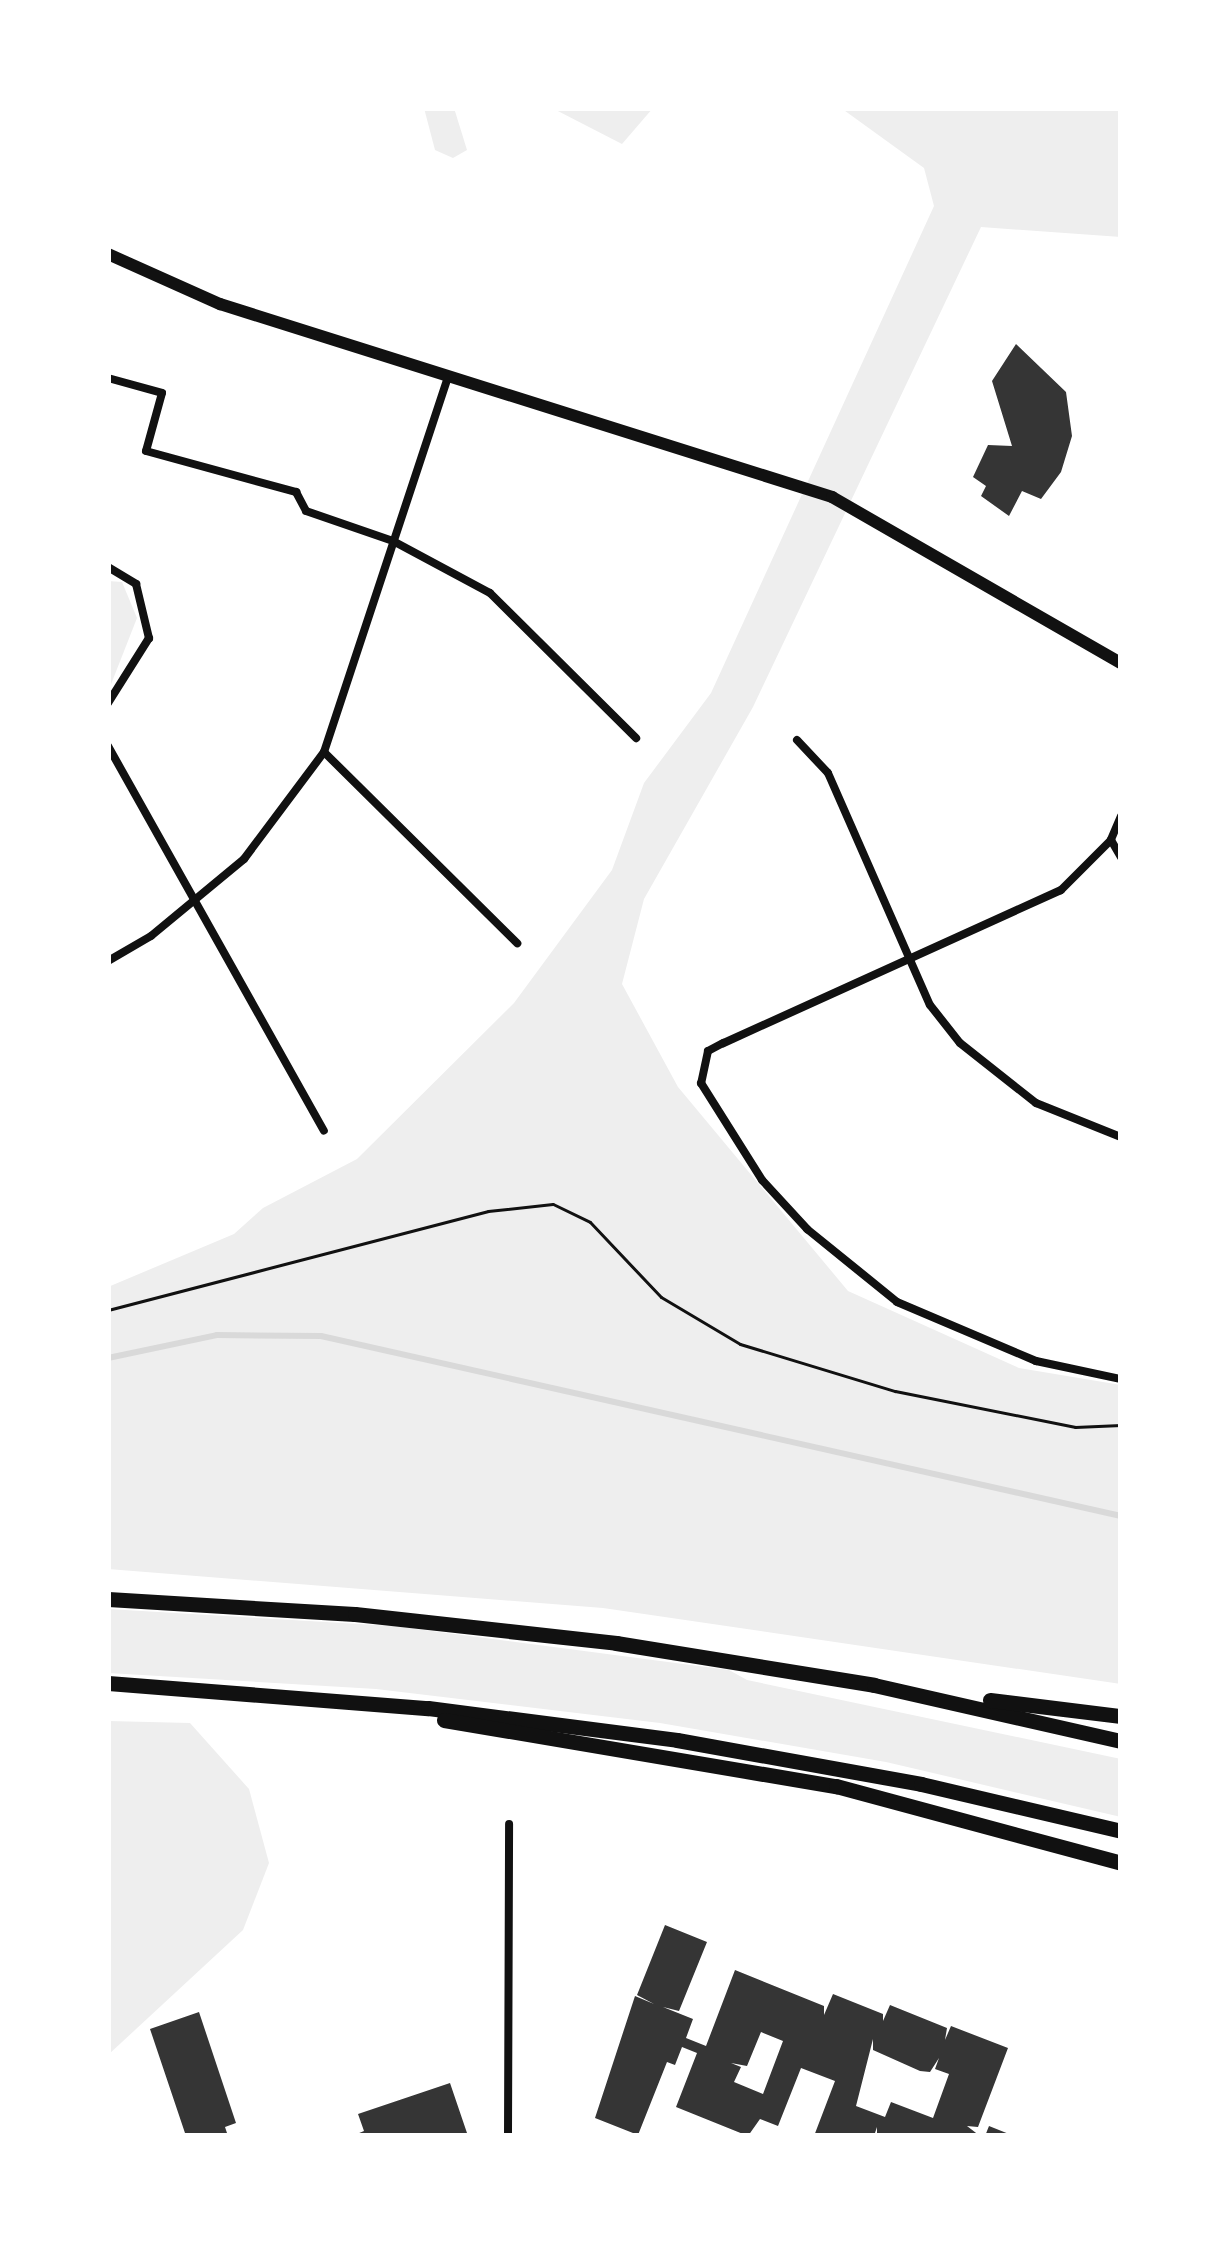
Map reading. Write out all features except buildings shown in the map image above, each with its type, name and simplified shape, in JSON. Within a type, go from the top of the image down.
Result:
[{"type":"highway","points":[[108,1599],[482,1626],[874,1685],[1121,1716]]},
{"type":"highway","points":[[108,1683],[677,1740],[921,1784],[1121,1831]]},
{"type":"highway","points":[[874,1685],[1121,1741]]},
{"type":"highway","points":[[182,1687],[733,1766],[1121,1863]]},
{"type":"main road","points":[[108,254],[220,304],[832,497],[1121,663]]},
{"type":"street","points":[[108,961],[195,901],[244,859],[324,752],[449,374]]},
{"type":"street","points":[[108,378],[162,393],[146,451],[296,493],[306,511],[393,541],[490,592],[636,738]]},
{"type":"street","points":[[108,567],[136,584],[149,638],[134,673],[108,703]]},
{"type":"street","points":[[796,740],[828,773],[853,821],[930,1005],[993,1075],[1036,1103],[1121,1137]]},
{"type":"street","points":[[108,746],[324,1131]]},
{"type":"street","points":[[324,752],[518,943]]},
{"type":"street","points":[[1121,816],[1111,841],[1061,890],[708,1052],[701,1083],[723,1125],[792,1213],[897,1302],[976,1339],[1121,1378]]},
{"type":"street","points":[[1111,841],[1121,857]]},
{"type":"street","points":[[508,2136],[509,1824]]},
{"type":"path","points":[[108,1310],[488,1211],[553,1204],[582,1215],[661,1297],[740,1344],[895,1391],[1075,1427],[1121,1425]]},
{"type":"shaded area","points":[[424,108],[454,108],[467,150],[453,158],[435,150]]},
{"type":"shaded area","points":[[552,108],[653,108],[622,144]]},
{"type":"shaded area","points":[[841,108],[1121,108],[1121,237],[981,227],[753,707],[644,899],[622,984],[678,1087],[848,1291],[1019,1368],[1121,1385],[1121,1684],[603,1608],[108,1569],[108,1287],[234,1234],[263,1208],[357,1159],[514,1003],[612,870],[644,783],[711,693],[934,206],[924,168]]},
{"type":"shaded area","points":[[108,581],[122,582],[137,618],[108,692]]},
{"type":"shaded area","points":[[108,1609],[393,1626],[729,1670],[747,1680],[1121,1759],[1121,1817],[886,1762],[660,1723],[376,1689],[108,1673]]},
{"type":"shaded area","points":[[108,1721],[190,1723],[249,1789],[269,1863],[243,1930],[108,2055]]},
{"type":"waterway","points":[[108,1358],[217,1335],[321,1336],[1121,1516]]}]
